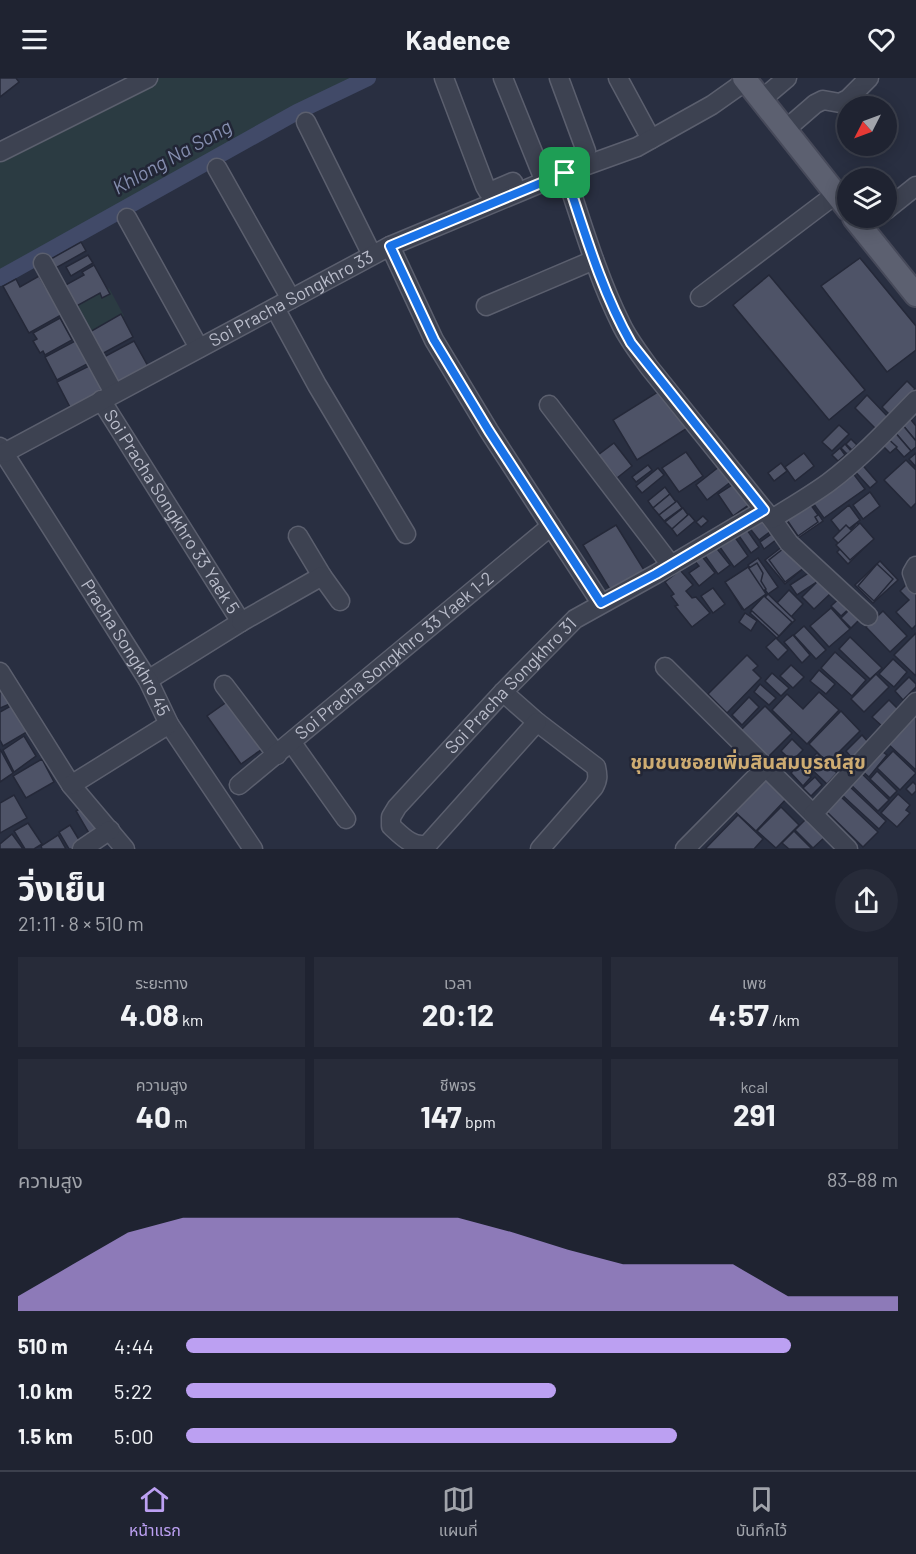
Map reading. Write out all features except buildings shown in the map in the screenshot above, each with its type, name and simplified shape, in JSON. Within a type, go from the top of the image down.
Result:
[{"type":"main road","points":[[745,80],[837,196]]},
{"type":"main road","points":[[870,228],[916,295]]},
{"type":"street","points":[[0,152],[148,78]]},
{"type":"street","points":[[444,78],[484,186],[488,191],[543,176],[582,156],[586,151],[559,78]]},
{"type":"street","points":[[503,78],[543,176]]},
{"type":"street","points":[[618,78],[651,139]]},
{"type":"street","points":[[761,100],[787,78]]},
{"type":"street","points":[[785,130],[815,104],[823,100],[840,103],[848,99],[868,78]]},
{"type":"street","name":"Soi Pracha Songkhro 33","points":[[2,450],[108,397],[390,246],[543,176],[565,173],[636,147],[712,105],[745,80]]},
{"type":"street","points":[[306,122],[372,255]]},
{"type":"street","points":[[217,168],[291,299]]},
{"type":"street","points":[[565,173],[594,260],[631,343],[789,543],[868,616]]},
{"type":"street","points":[[897,201],[916,186]]},
{"type":"street","points":[[700,297],[837,205]]},
{"type":"street","points":[[127,218],[199,348]]},
{"type":"street","points":[[390,246],[434,340],[489,431],[601,603]]},
{"type":"street","points":[[486,306],[594,260]]},
{"type":"street","name":"Soi Pracha Songkhro 33 Yaek 5","points":[[43,263],[108,397],[241,622]]},
{"type":"street","points":[[275,308],[317,385],[406,534]]},
{"type":"street","name":"Soi Pracha Songkhro 31","points":[[410,846],[391,826],[391,817],[397,807],[503,692],[575,619],[835,477],[879,439],[916,400]]},
{"type":"street","points":[[549,405],[671,565]]},
{"type":"street","name":"Pracha Songkhro 45","points":[[2,450],[148,680],[169,724],[253,849]]},
{"type":"street","name":"Soi Pracha Songkhro 33 Yaek 1-2","points":[[239,785],[551,526]]},
{"type":"street","points":[[298,536],[340,601]]},
{"type":"street","points":[[916,566],[912,573],[916,584]]},
{"type":"street","name":"Soi Pracha Songkhro 33 Yaek 5","points":[[148,680],[241,622],[322,576]]},
{"type":"street","points":[[664,667],[813,814],[836,845]]},
{"type":"street","points":[[0,672],[71,785],[125,849]]},
{"type":"street","points":[[224,685],[277,755]]},
{"type":"street","points":[[503,692],[537,722],[596,767],[597,781],[540,849]]},
{"type":"street","points":[[813,814],[916,702]]},
{"type":"street","points":[[410,846],[421,847],[428,844],[537,722]]},
{"type":"street","points":[[71,785],[169,724]]},
{"type":"street","points":[[292,743],[345,819]]},
{"type":"street","points":[[686,849],[765,768]]},
{"type":"street","points":[[82,849],[110,830]]},
{"type":"shaded area","points":[[158,78],[357,78],[151,185],[0,272],[0,157]]},
{"type":"shaded area","points":[[109,288],[124,316],[87,337],[72,308]]},
{"type":"waterway","name":"Khlong Na Song","points":[[0,278],[297,112],[368,78]]},
{"type":"district","name":"ชุมชนซอยเพิ่มสินสมบูรณ์สุข","points":[[748,762]]},
{"type":"route","points":[[565,173],[594,260],[631,343],[764,510],[656,574],[601,603],[489,431],[434,340],[390,246],[565,173]]}]
